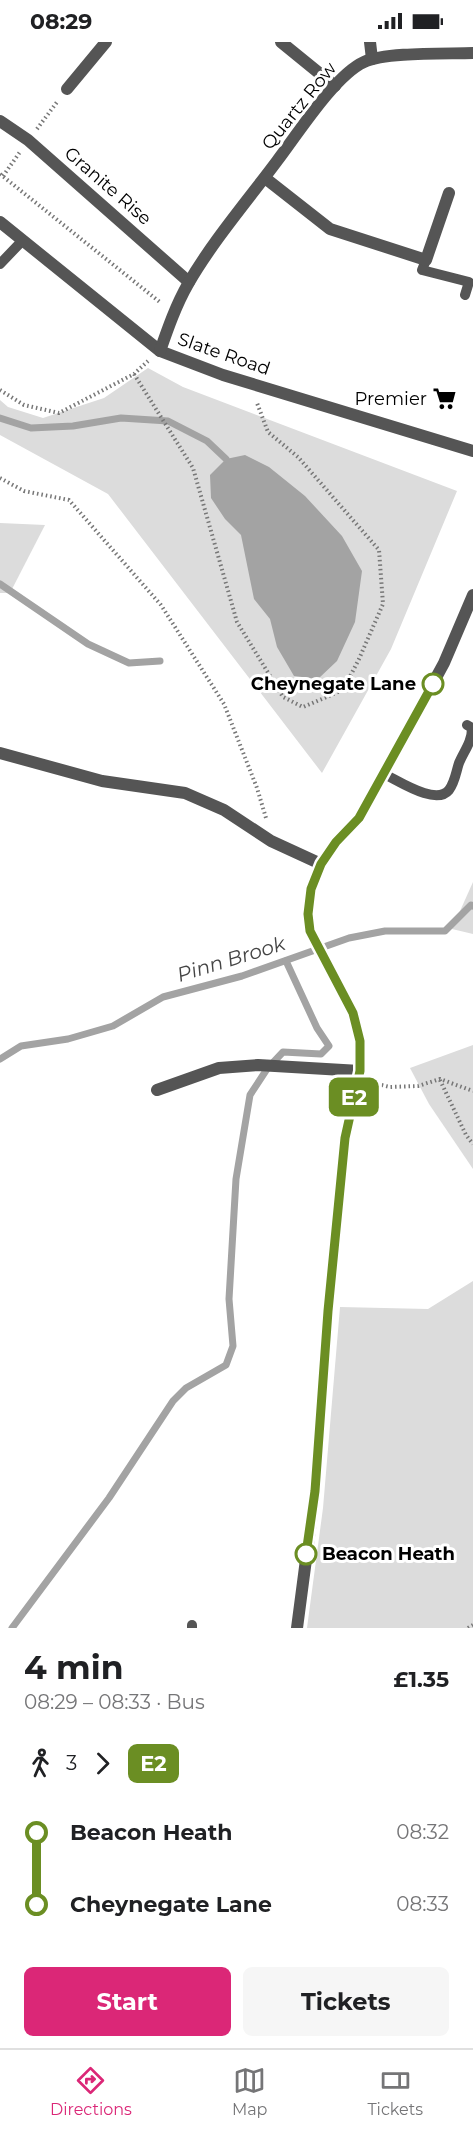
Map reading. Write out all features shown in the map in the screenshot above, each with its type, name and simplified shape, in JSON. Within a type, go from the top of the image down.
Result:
[{"type":"street","points":[[67,89],[106,42]]},
{"type":"street","points":[[281,42],[335,86]]},
{"type":"street","points":[[370,42],[372,59]]},
{"type":"street","name":"Quartz Row","points":[[159,351],[173,313],[189,282],[265,178],[335,86],[351,69],[372,59],[473,53]]},
{"type":"street","name":"Granite Rise","points":[[0,121],[28,140],[189,282]]},
{"type":"street","name":"Quartz Row","points":[[265,178],[330,230],[426,260]]},
{"type":"street","points":[[426,260],[449,193]]},
{"type":"street","name":"Slate Road","points":[[0,222],[159,351],[249,383],[473,451]]},
{"type":"street","points":[[297,1628],[315,1491],[328,1311],[345,1138],[359,1075],[360,1041],[353,1013],[310,931],[308,914],[311,889],[321,864],[336,842],[359,818],[384,774],[444,663],[473,595]]},
{"type":"street","points":[[0,753],[102,781],[184,793],[224,810],[271,841],[321,864]]},
{"type":"street","points":[[157,1090],[219,1068],[258,1065],[278,1065],[359,1075]]},
{"type":"lane","points":[[0,264],[23,240]]},
{"type":"lane","points":[[426,260],[422,270],[469,282],[465,295]]},
{"type":"lane","points":[[384,774],[430,796],[448,792],[472,735],[472,728],[467,725]]},
{"type":"path","points":[[67,89],[2,175],[173,313]]},
{"type":"path","points":[[0,390],[24,405],[59,413],[134,374],[159,351]]},
{"type":"path","points":[[134,374],[192,468],[237,622],[283,697],[303,707],[343,690],[359,659],[383,603],[379,550],[298,457],[268,432],[249,383]]},
{"type":"path","points":[[0,478],[24,491],[69,500],[160,604],[224,704],[257,788],[271,841]]},
{"type":"path","points":[[359,1075],[390,1087],[418,1086],[440,1079],[473,1091]]},
{"type":"path","points":[[440,1079],[466,1135],[473,1144]]},
{"type":"path","points":[[468,1628],[473,1625]]},
{"type":"shaded area","points":[[148,368],[183,387],[457,491],[391,649],[322,773],[108,494],[0,435],[0,400],[8,407],[43,418],[104,398]]},
{"type":"shaded area","points":[[245,455],[269,467],[305,496],[342,536],[362,571],[355,622],[337,661],[318,679],[294,676],[277,647],[270,619],[254,599],[241,535],[225,519],[211,498],[210,475],[226,459]]},
{"type":"shaded area","points":[[0,523],[45,525],[10,593],[0,593]]},
{"type":"shaded area","points":[[473,882],[473,934],[452,929]]},
{"type":"shaded area","points":[[473,1045],[473,1169],[429,1104],[410,1068]]},
{"type":"shaded area","points":[[473,1281],[473,1628],[307,1628],[323,1508],[340,1307],[428,1309]]},
{"type":"waterway","points":[[0,418],[31,428],[73,426],[121,418],[168,421],[207,441],[226,459]]},
{"type":"waterway","points":[[0,584],[88,644],[129,663],[160,661]]},
{"type":"waterway","name":"Pinn Brook","points":[[0,1059],[21,1046],[68,1039],[113,1026],[163,997],[242,976],[349,938],[385,931],[445,931],[471,905],[473,906]]},
{"type":"waterway","points":[[12,1628],[109,1498],[173,1401],[186,1388],[226,1365],[233,1346],[229,1299],[236,1179],[250,1095],[267,1069],[283,1052],[321,1054],[329,1046],[317,1028],[286,961]]},
{"type":"bus line","name":"E2","points":[[306,1554],[315,1491],[328,1311],[345,1138],[360,1071],[360,1041],[353,1013],[310,931],[308,914],[311,889],[321,864],[336,842],[359,818],[433,684]]},
{"type":"place","name":"Premier","points":[[445,399]]},
{"type":"place","name":"Cheynegate Lane","points":[[433,684]]},
{"type":"place","name":"Beacon Heath","points":[[306,1554]]}]
